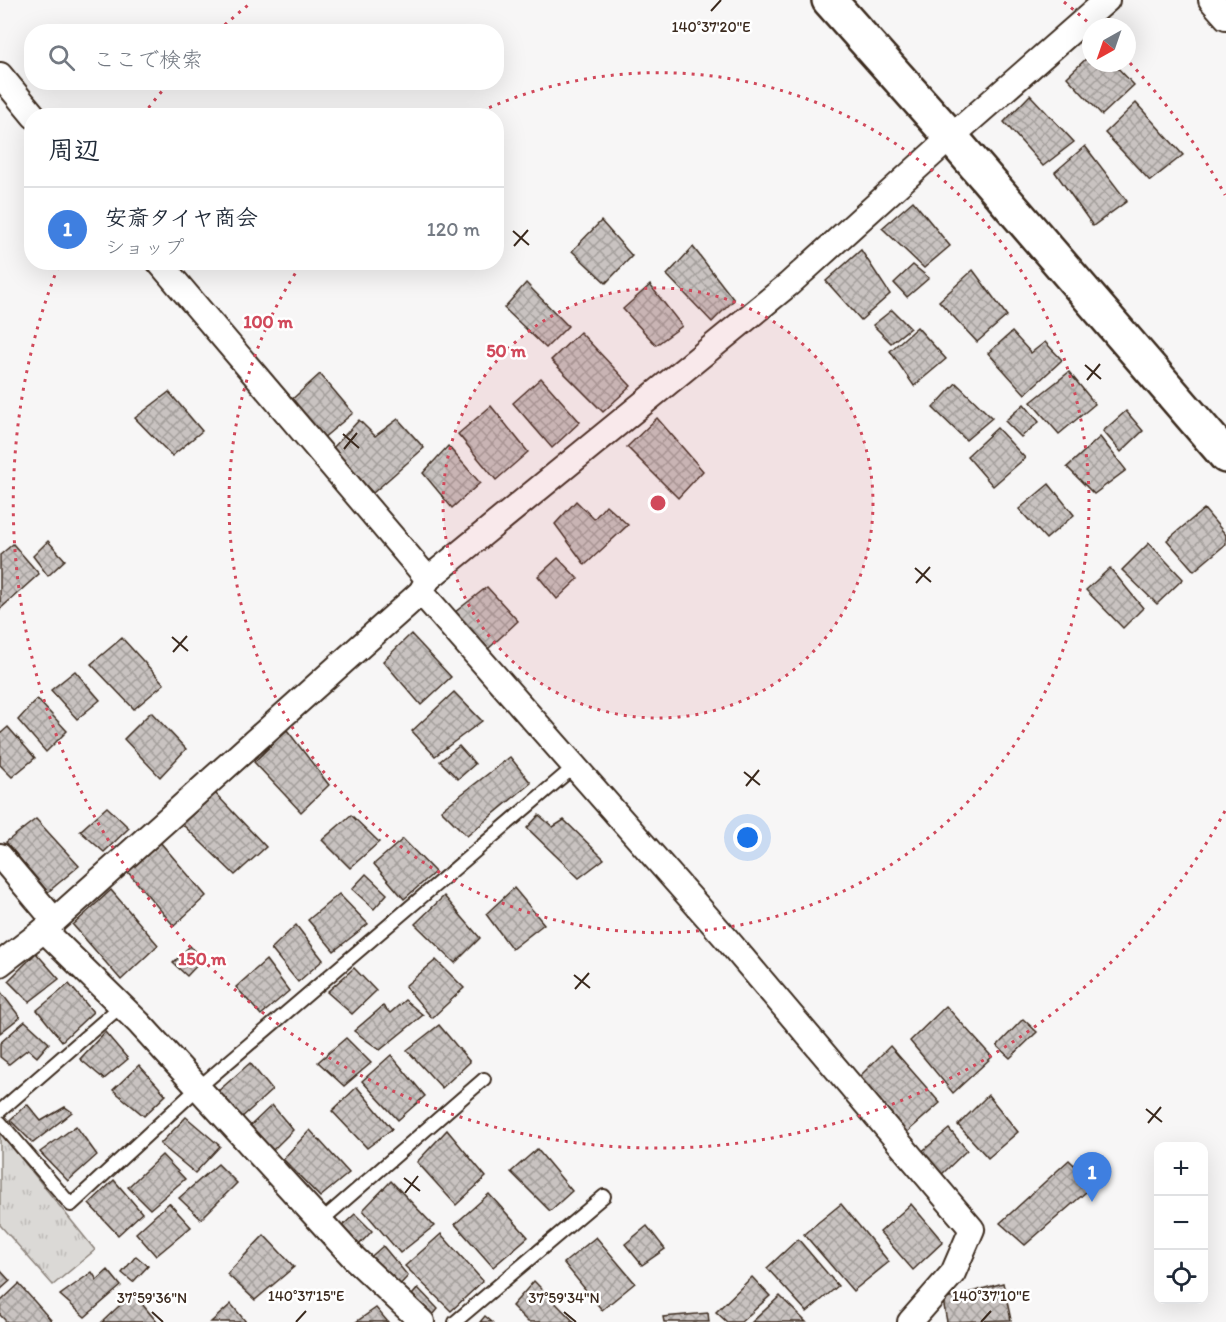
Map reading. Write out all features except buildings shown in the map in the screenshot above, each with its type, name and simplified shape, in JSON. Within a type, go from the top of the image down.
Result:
[{"type":"street","points":[[829,0],[951,137],[1226,456]]},
{"type":"street","points":[[0,964],[49,925],[424,586],[789,284],[1107,0]]},
{"type":"street","points":[[1211,0],[1226,17]]},
{"type":"street","points":[[0,75],[27,108]]},
{"type":"street","points":[[166,270],[424,586],[575,766],[724,936],[972,1229],[953,1274],[910,1322]]},
{"type":"street","points":[[0,856],[49,925],[121,1006],[354,1258],[422,1322]]},
{"type":"lane","points":[[0,1122],[71,1206],[198,1088],[575,766]]},
{"type":"lane","points":[[0,1111],[121,1006]]},
{"type":"lane","points":[[321,1221],[484,1079]]},
{"type":"lane","points":[[455,1322],[604,1196]]},
{"type":"green space","points":[[0,1132],[95,1250],[53,1285],[0,1225]]},
{"type":"place","name":"安斎タイヤ商会","points":[[1092,1202]]}]
